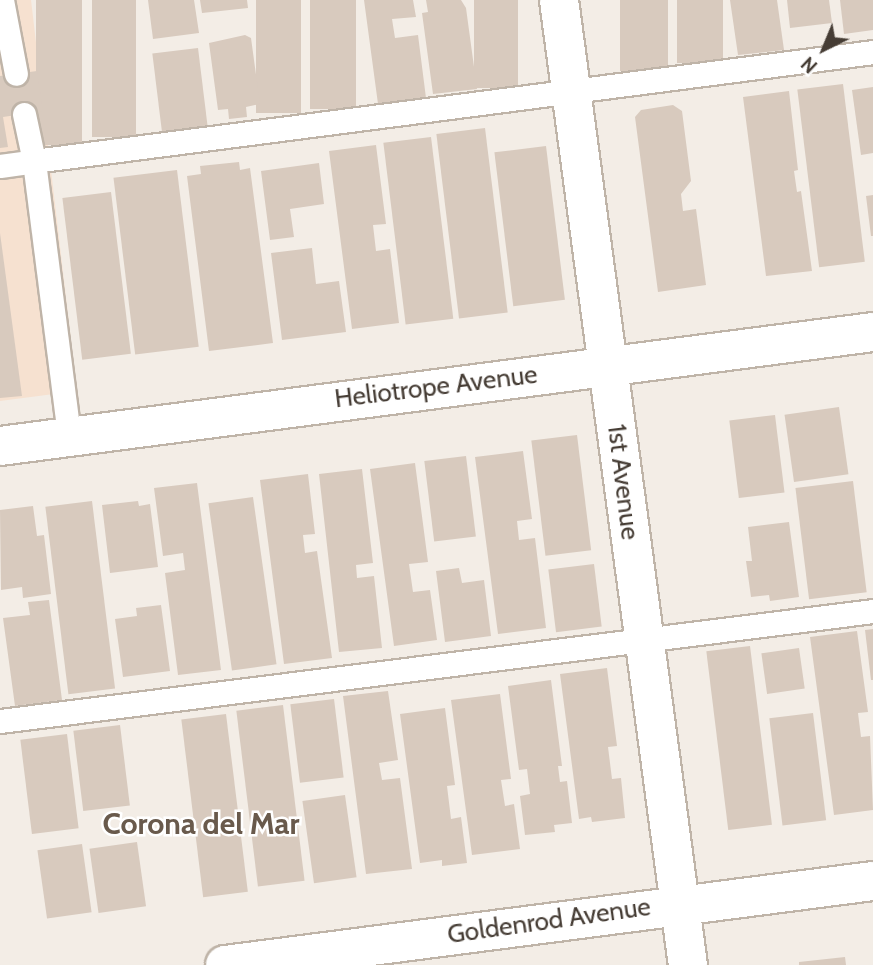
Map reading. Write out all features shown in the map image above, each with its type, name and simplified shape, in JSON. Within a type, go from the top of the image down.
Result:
[{"type":"street","name":"1st Avenue","points":[[559,0],[688,965]]},
{"type":"street","name":"Heliotrope Avenue","points":[[0,446],[873,332]]},
{"type":"street","name":"Goldenrod Avenue","points":[[225,965],[679,903],[873,881]]},
{"type":"lane","points":[[2,0],[16,74]]},
{"type":"lane","points":[[0,166],[873,52]]},
{"type":"lane","points":[[24,114],[34,161],[69,435]]},
{"type":"lane","points":[[0,721],[873,611]]},
{"type":"shaded area","points":[[0,0],[31,0],[77,391],[0,401]]},
{"type":"building","points":[[36,0],[82,0],[82,145],[36,145]]},
{"type":"building","points":[[92,0],[136,0],[136,137],[92,137]]},
{"type":"building","points":[[148,0],[194,0],[199,33],[153,39]]},
{"type":"building","points":[[200,0],[247,0],[248,8],[202,13]]},
{"type":"building","points":[[256,0],[301,0],[301,113],[256,113]]},
{"type":"building","points":[[310,0],[356,0],[356,109],[310,109]]},
{"type":"building","points":[[364,0],[413,0],[416,17],[392,19],[395,38],[418,35],[426,98],[378,104]]},
{"type":"building","points":[[426,0],[461,0],[466,8],[477,89],[433,94],[422,13],[428,12]]},
{"type":"building","points":[[474,0],[518,0],[518,88],[474,88]]},
{"type":"building","points":[[620,0],[668,0],[668,71],[620,71]]},
{"type":"building","points":[[677,0],[723,0],[723,63],[677,63]]},
{"type":"building","points":[[730,0],[777,0],[784,50],[738,55]]},
{"type":"building","points":[[787,0],[829,0],[832,23],[790,28]]},
{"type":"building","points":[[840,0],[873,0],[873,30],[844,34]]},
{"type":"building","points":[[245,35],[251,38],[260,104],[246,107],[247,117],[229,119],[228,109],[218,110],[209,43]]},
{"type":"building","points":[[198,48],[208,126],[162,132],[152,54]]},
{"type":"building","points":[[37,71],[43,111],[3,117],[8,147],[0,148],[0,76]]},
{"type":"building","points":[[843,84],[865,262],[819,267],[797,90]]},
{"type":"building","points":[[873,87],[873,153],[861,155],[852,90]]},
{"type":"building","points":[[789,91],[798,170],[794,171],[797,192],[801,191],[812,271],[766,276],[743,97]]},
{"type":"building","points":[[673,105],[682,111],[691,181],[681,194],[683,211],[696,209],[706,285],[658,292],[635,117],[641,110]]},
{"type":"building","points":[[485,128],[508,313],[459,319],[436,134]]},
{"type":"building","points":[[431,137],[453,319],[406,324],[383,143]]},
{"type":"building","points":[[376,145],[386,224],[373,225],[376,251],[390,249],[399,323],[352,329],[329,151]]},
{"type":"building","points":[[546,146],[565,300],[513,306],[494,152]]},
{"type":"building","points":[[239,162],[240,170],[250,168],[273,343],[209,351],[187,176],[201,174],[200,166]]},
{"type":"building","points":[[319,163],[324,204],[290,209],[294,237],[270,240],[261,171]]},
{"type":"building","points":[[177,170],[199,347],[135,354],[113,178]]},
{"type":"building","points":[[111,192],[131,354],[82,360],[62,198]]},
{"type":"building","points":[[873,195],[873,236],[871,236],[866,196]]},
{"type":"building","points":[[0,233],[22,396],[0,398]]},
{"type":"building","points":[[312,248],[316,284],[339,281],[346,332],[282,340],[271,253]]},
{"type":"building","points":[[839,407],[848,474],[794,482],[785,415]]},
{"type":"building","points":[[775,415],[785,492],[739,498],[729,421]]},
{"type":"building","points":[[577,435],[591,550],[545,556],[531,441]]},
{"type":"building","points":[[523,451],[532,519],[517,521],[519,540],[535,538],[546,628],[498,634],[475,457]]},
{"type":"building","points":[[466,456],[476,536],[434,542],[424,461]]},
{"type":"building","points":[[415,463],[428,562],[409,564],[413,592],[430,590],[437,640],[394,646],[370,469]]},
{"type":"building","points":[[362,469],[373,563],[356,565],[357,578],[374,576],[382,648],[339,652],[319,474]]},
{"type":"building","points":[[308,474],[315,534],[303,535],[305,553],[317,551],[332,658],[284,664],[260,480]]},
{"type":"building","points":[[853,481],[867,592],[809,599],[795,488]]},
{"type":"building","points":[[197,483],[221,670],[178,675],[165,573],[185,570],[183,553],[163,556],[154,488]]},
{"type":"building","points":[[253,497],[277,664],[232,671],[208,503]]},
{"type":"building","points":[[92,501],[115,689],[68,694],[45,507]]},
{"type":"building","points":[[138,501],[139,506],[150,504],[158,567],[110,573],[102,505]]},
{"type":"building","points":[[33,506],[37,536],[44,535],[51,594],[23,598],[22,587],[1,590],[0,510]]},
{"type":"building","points":[[789,522],[799,597],[770,601],[769,595],[751,597],[746,561],[752,561],[748,527]]},
{"type":"building","points":[[594,564],[602,627],[556,632],[548,570]]},
{"type":"building","points":[[459,568],[462,583],[484,580],[491,636],[445,642],[436,571]]},
{"type":"building","points":[[49,600],[62,700],[15,706],[3,618],[30,615],[28,602]]},
{"type":"building","points":[[161,605],[170,671],[123,677],[115,619],[137,616],[136,608]]},
{"type":"building","points":[[873,629],[873,680],[871,680],[865,630]]},
{"type":"building","points":[[857,631],[868,712],[858,713],[861,737],[870,736],[873,810],[834,815],[810,637]]},
{"type":"building","points":[[750,646],[772,825],[728,830],[706,651]]},
{"type":"building","points":[[799,648],[805,689],[767,694],[761,653]]},
{"type":"building","points":[[607,668],[617,746],[608,747],[612,779],[621,778],[625,818],[592,822],[591,817],[579,819],[560,674]]},
{"type":"building","points":[[551,680],[562,766],[558,766],[560,782],[567,781],[572,823],[554,825],[555,832],[525,835],[520,796],[530,794],[527,769],[519,770],[508,686]]},
{"type":"building","points":[[388,691],[398,760],[379,763],[382,780],[400,778],[412,869],[366,874],[343,696]]},
{"type":"building","points":[[500,694],[511,779],[501,780],[505,806],[514,804],[520,849],[472,855],[451,700]]},
{"type":"building","points":[[334,699],[344,777],[300,783],[290,704]]},
{"type":"building","points":[[283,705],[305,881],[258,886],[236,711]]},
{"type":"building","points":[[445,708],[455,785],[447,786],[451,819],[461,817],[467,863],[442,866],[442,860],[420,863],[400,714]]},
{"type":"building","points":[[813,713],[826,820],[782,826],[769,718]]},
{"type":"building","points":[[226,714],[248,892],[203,897],[181,719]]},
{"type":"building","points":[[120,725],[130,805],[83,811],[73,731]]},
{"type":"building","points":[[67,734],[79,828],[32,834],[20,740]]},
{"type":"building","points":[[345,795],[357,877],[314,883],[302,801]]},
{"type":"building","points":[[137,842],[146,906],[99,913],[89,849]]},
{"type":"building","points":[[82,844],[92,912],[47,919],[37,850]]},
{"type":"building","points":[[845,957],[846,965],[799,965],[799,962]]},
{"type":"district","name":"Corona del Mar","points":[[201,824]]}]
